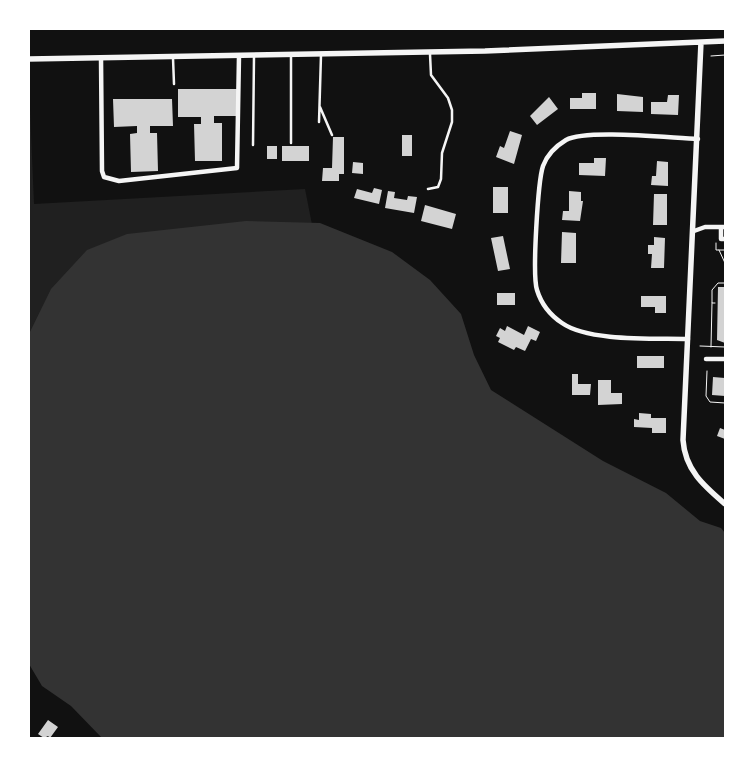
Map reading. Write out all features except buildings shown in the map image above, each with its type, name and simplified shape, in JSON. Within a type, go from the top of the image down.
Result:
[{"type":"street","points":[[29,59],[174,58],[430,52],[725,41]]},
{"type":"street","points":[[701,42],[694,231],[683,440],[685,454],[697,477],[725,504]]},
{"type":"street","points":[[102,58],[102,171],[104,177],[119,181],[237,168],[239,56]]},
{"type":"street","points":[[688,339],[590,334],[578,331],[561,322],[547,309],[540,299],[535,281],[538,218],[540,179],[544,165],[554,149],[566,140],[583,135],[698,139]]},
{"type":"street","points":[[694,231],[705,228],[723,228],[721,239],[725,239]]},
{"type":"street","points":[[706,359],[725,359]]},
{"type":"lane","points":[[428,189],[438,187],[441,179],[442,153],[452,122],[452,110],[448,98],[431,75],[430,52]]},
{"type":"lane","points":[[319,122],[321,54]]},
{"type":"lane","points":[[291,55],[291,144]]},
{"type":"lane","points":[[253,146],[254,56]]},
{"type":"lane","points":[[174,58],[174,84]]},
{"type":"lane","points":[[319,105],[332,135]]},
{"type":"path","points":[[711,56],[725,55]]},
{"type":"path","points":[[716,241],[716,250],[719,250],[725,263],[725,277]]},
{"type":"path","points":[[719,250],[725,250]]},
{"type":"path","points":[[711,347],[712,290],[718,283],[725,283]]},
{"type":"path","points":[[700,346],[725,347]]},
{"type":"path","points":[[707,371],[706,396],[710,402],[725,403]]},
{"type":"shaded area","points":[[29,85],[34,204],[305,189],[320,265],[29,387]]},
{"type":"shaded area","points":[[246,221],[320,223],[392,252],[430,280],[461,314],[474,355],[491,390],[603,461],[666,493],[700,521],[721,528],[725,533],[725,738],[102,738],[71,706],[42,686],[29,664],[29,334],[51,289],[87,250],[127,234]]}]
